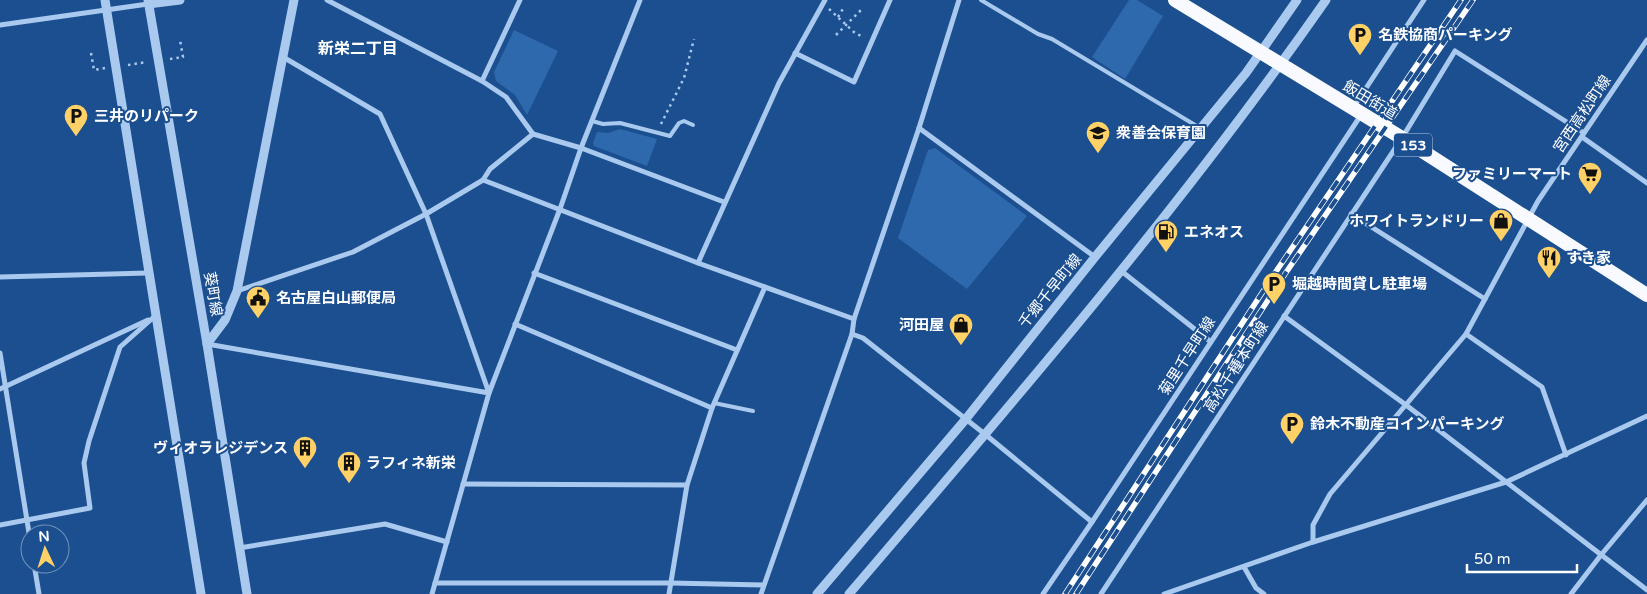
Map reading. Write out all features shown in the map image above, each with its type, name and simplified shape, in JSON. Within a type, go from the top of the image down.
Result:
[{"type":"highway","name":"飯田街道","points":[[1176,0],[1402,138],[1647,295]]},
{"type":"street","points":[[104,0],[201,594]]},
{"type":"street","points":[[0,25],[148,2],[180,0]]},
{"type":"street","points":[[294,0],[237,291],[225,320],[207,344],[489,392]]},
{"type":"street","points":[[328,0],[482,81],[506,97],[533,134],[581,148],[724,202]]},
{"type":"street","points":[[482,81],[520,0]]},
{"type":"street","points":[[432,594],[489,392],[560,209],[581,148],[640,0]]},
{"type":"street","points":[[698,262],[724,202],[795,53],[825,0]]},
{"type":"street","points":[[795,53],[854,82],[890,0]]},
{"type":"street","points":[[761,594],[852,334],[854,319],[919,128],[959,0]]},
{"type":"street","name":"千郷千早町線","points":[[818,594],[965,420],[1261,53],[1297,0]]},
{"type":"street","points":[[849,594],[986,435],[1120,270],[1281,65],[1326,0]]},
{"type":"street","name":"菊里千早町線","points":[[1043,594],[1350,131],[1357,111],[1424,0]]},
{"type":"street","name":"葵町線","points":[[148,2],[207,344],[247,594]]},
{"type":"street","name":"宮西高松町線","points":[[1313,542],[1313,526],[1330,494],[1466,334],[1538,201],[1647,40]]},
{"type":"street","name":"高松千種本町線","points":[[1102,594],[1402,138],[1455,51],[1583,135]]},
{"type":"street","points":[[282,57],[380,114],[426,214],[489,392]]},
{"type":"street","points":[[919,128],[1095,257]]},
{"type":"street","points":[[237,291],[353,252],[426,214],[483,180],[490,169],[533,134]]},
{"type":"street","points":[[1583,135],[1647,184]]},
{"type":"street","points":[[483,180],[764,287],[854,319]]},
{"type":"street","points":[[1351,214],[1485,299]]},
{"type":"street","points":[[1120,270],[1211,342]]},
{"type":"street","points":[[0,278],[148,273]]},
{"type":"street","points":[[534,273],[737,350]]},
{"type":"street","points":[[669,594],[687,485],[713,405],[764,287]]},
{"type":"street","points":[[3,388],[155,316]]},
{"type":"street","points":[[0,525],[90,508],[84,463],[120,347],[155,316]]},
{"type":"street","points":[[1284,316],[1406,405],[1647,590]]},
{"type":"street","points":[[515,324],[713,405]]},
{"type":"street","points":[[852,334],[862,338],[986,435],[1092,522]]},
{"type":"street","points":[[1466,334],[1542,387],[1566,455]]},
{"type":"street","points":[[0,353],[3,388],[28,524]]},
{"type":"street","points":[[1164,594],[1313,542],[1506,482],[1647,416]]},
{"type":"street","points":[[463,484],[687,485]]},
{"type":"street","points":[[1571,594],[1647,500]]},
{"type":"street","points":[[239,548],[385,524],[446,542]]},
{"type":"street","points":[[1244,567],[1256,588],[1264,594]]},
{"type":"street","points":[[36,574],[39,594]]},
{"type":"street","points":[[435,583],[763,585]]},
{"type":"lane","points":[[981,0],[1038,34],[1052,39],[1200,128]]},
{"type":"lane","points":[[592,121],[604,124],[620,123],[670,136],[679,122],[684,121],[693,125]]},
{"type":"lane","points":[[713,405],[753,412]]},
{"type":"path","points":[[838,17],[844,7]]},
{"type":"path","points":[[828,9],[855,34],[872,41]]},
{"type":"path","points":[[836,35],[861,10]]},
{"type":"path","points":[[657,132],[684,78],[694,39]]},
{"type":"path","points":[[165,59],[183,57],[180,40]]},
{"type":"path","points":[[91,53],[94,70],[112,67]]},
{"type":"path","points":[[121,66],[148,62]]},
{"type":"shaded area","points":[[1129,0],[1137,0],[1163,16],[1125,79],[1092,57]]},
{"type":"shaded area","points":[[514,30],[558,51],[527,115],[515,95],[496,81],[494,72]]},
{"type":"shaded area","points":[[620,129],[657,139],[647,166],[594,146],[593,143],[597,132],[608,133]]},
{"type":"shaded area","points":[[935,148],[1027,216],[967,289],[898,238],[928,150]]},
{"type":"railway","points":[[1065,594],[1277,270],[1461,0]]},
{"type":"railway","points":[[1076,594],[1285,274],[1473,0]]},
{"type":"place","name":"名鉄協商パーキング","points":[[1360,56]]},
{"type":"place","name":"三井のリパーク","points":[[76,137]]},
{"type":"place","name":"衆善会保育園","points":[[1098,154]]},
{"type":"place","name":"ファミリーマート","points":[[1590,195]]},
{"type":"place","name":"ホワイトランドリー","points":[[1501,242]]},
{"type":"place","name":"エネオス","points":[[1166,253]]},
{"type":"place","name":"すき家","points":[[1549,279]]},
{"type":"place","name":"堀越時間貸し駐車場","points":[[1274,305]]},
{"type":"place","name":"名古屋白山郵便局","points":[[258,319]]},
{"type":"place","name":"河田屋","points":[[961,346]]},
{"type":"place","name":"鈴木不動産コインパーキング","points":[[1292,445]]},
{"type":"place","name":"ヴィオラレジデンス","points":[[305,469]]},
{"type":"place","name":"ラフィネ新栄","points":[[349,484]]},
{"type":"district","name":"新栄二丁目","points":[[358,49]]}]
